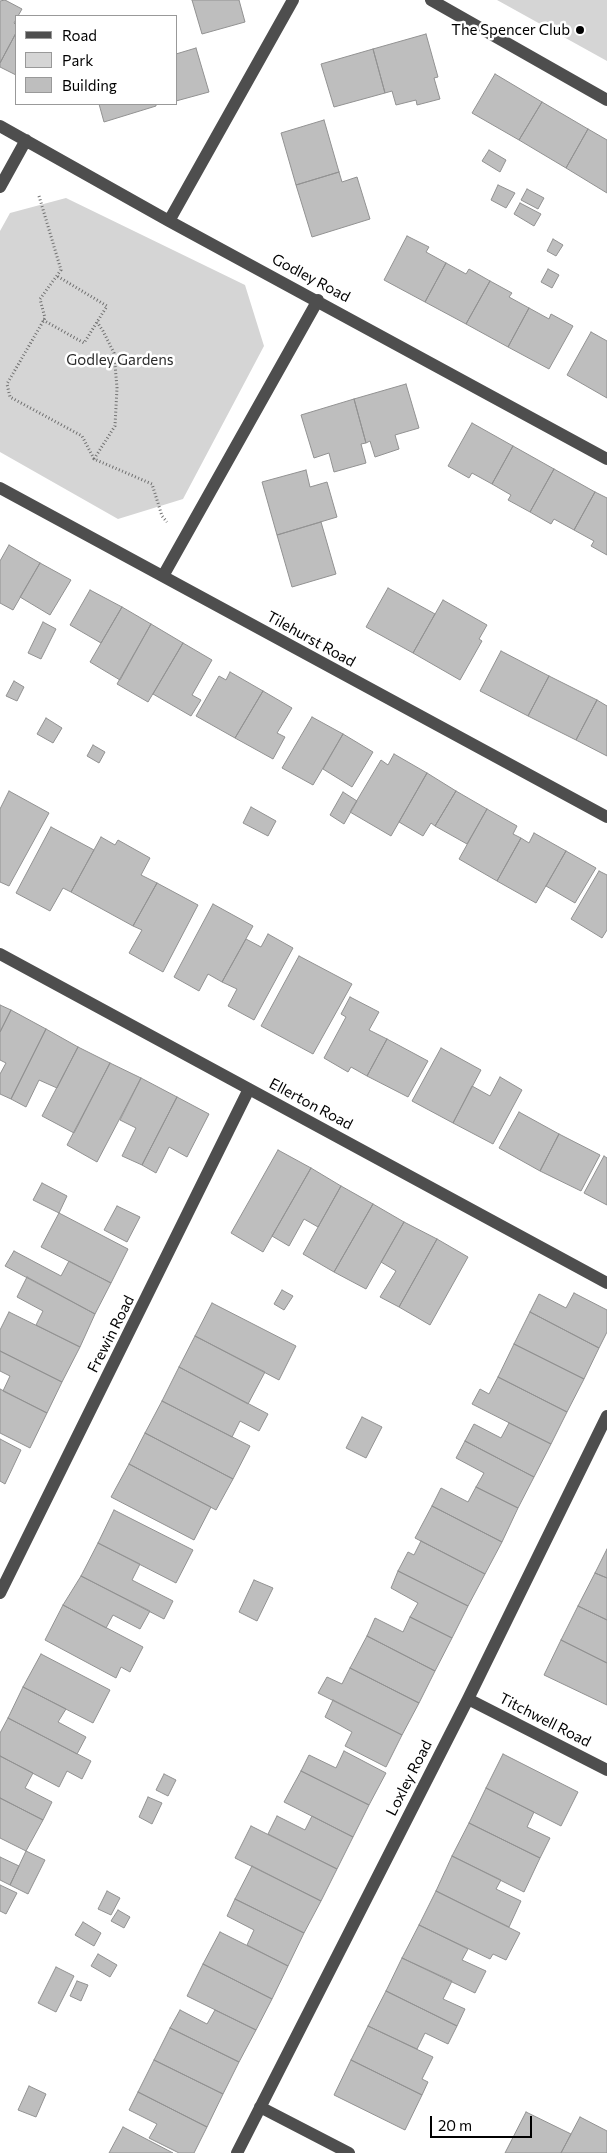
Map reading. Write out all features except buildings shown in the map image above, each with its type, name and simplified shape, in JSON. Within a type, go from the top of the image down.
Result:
[{"type":"street","points":[[169,220],[293,0]]},
{"type":"street","points":[[431,0],[607,100]]},
{"type":"street","name":"Godley Road","points":[[0,126],[607,459]]},
{"type":"street","points":[[0,187],[26,140]]},
{"type":"street","points":[[163,576],[318,300]]},
{"type":"street","name":"Tilehurst Road","points":[[0,488],[607,817]]},
{"type":"street","name":"Ellerton Road","points":[[0,954],[607,1283]]},
{"type":"street","name":"Frewin Road","points":[[0,1593],[250,1089]]},
{"type":"street","name":"Loxley Road","points":[[237,2153],[468,1699],[607,1416]]},
{"type":"street","name":"Titchwell Road","points":[[468,1699],[607,1770]]},
{"type":"street","points":[[260,2107],[349,2153]]},
{"type":"path","points":[[40,196],[61,270],[40,299],[45,318],[7,384],[10,397],[82,436],[94,459],[152,484],[162,516],[184,537]]},
{"type":"path","points":[[43,320],[84,344],[107,306],[57,276]]},
{"type":"path","points":[[94,459],[114,426],[117,388],[114,353],[97,322]]},
{"type":"green space","name":"The Spencer Club","points":[[497,0],[607,0],[607,61]]},
{"type":"green space","name":"Godley Gardens","points":[[66,198],[245,285],[264,346],[183,499],[118,519],[0,452],[0,231],[10,213]]},
{"type":"place","name":"The Spencer Club","points":[[580,30]]}]
